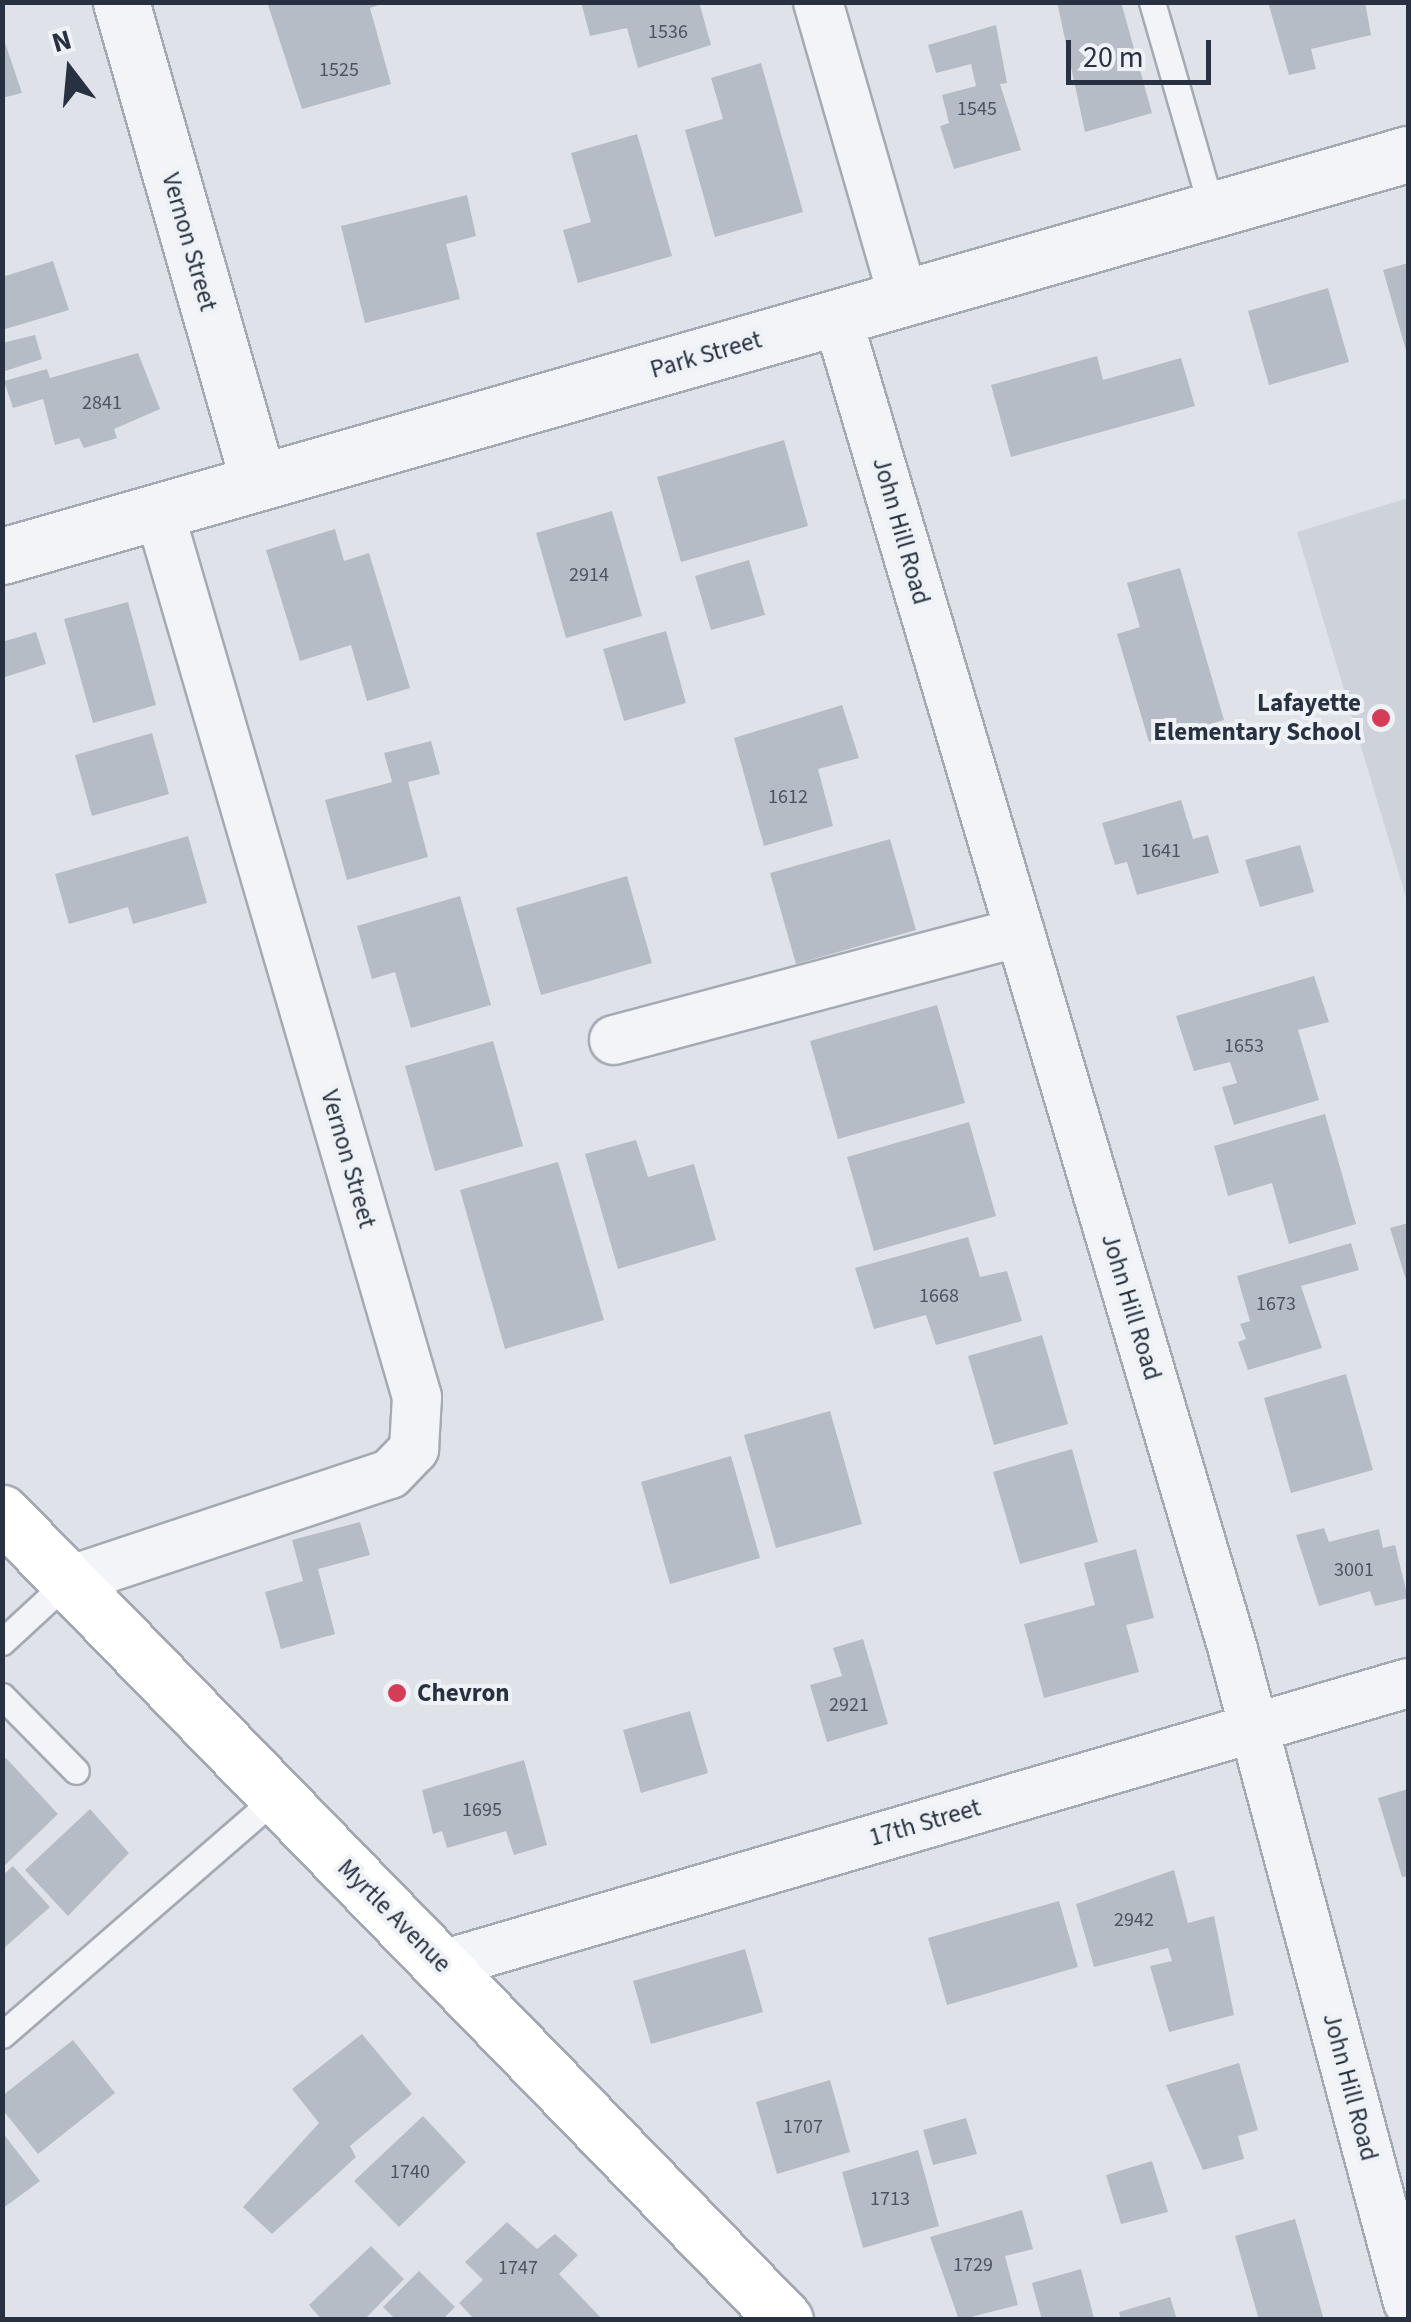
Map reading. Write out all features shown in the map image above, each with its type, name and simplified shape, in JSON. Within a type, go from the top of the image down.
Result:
[{"type":"main road","name":"Myrtle Avenue","points":[[2,1513],[785,2320]]},
{"type":"street","name":"Vernon Street","points":[[122,2],[258,482]]},
{"type":"street","points":[[818,2],[903,297]]},
{"type":"street","name":"Park Street","points":[[2,556],[1408,154]]},
{"type":"street","name":"John Hill Road","points":[[838,317],[1252,1728],[1408,2302]]},
{"type":"street","name":"Vernon Street","points":[[68,1582],[390,1474],[414,1449],[417,1397],[159,511]]},
{"type":"street","points":[[614,1040],[1020,932]]},
{"type":"street","name":"17th Street","points":[[442,1965],[1408,1683]]},
{"type":"lane","points":[[1152,2],[1212,210]]},
{"type":"lane","points":[[2,1642],[68,1582]]},
{"type":"lane","points":[[2,1696],[76,1770]]},
{"type":"lane","points":[[2,2035],[276,1798]]},
{"type":"shaded area","name":"Lafayette Elementary School","points":[[1408,498],[1408,904],[1297,532]]},
{"type":"building","points":[[267,2],[387,2],[370,8],[391,84],[302,109]]},
{"type":"building","points":[[581,2],[699,2],[711,45],[638,68],[627,28],[590,36]]},
{"type":"building","points":[[1057,2],[1121,2],[1152,113],[1085,132]]},
{"type":"building","points":[[1268,2],[1365,2],[1371,35],[1311,49],[1316,69],[1289,75]]},
{"type":"building","points":[[996,25],[1007,83],[1000,84],[1021,150],[954,169],[940,126],[949,123],[942,95],[976,86],[971,64],[936,73],[928,45]]},
{"type":"building","points":[[2,34],[22,93],[2,98]]},
{"type":"building","points":[[761,63],[803,212],[715,237],[685,130],[723,119],[711,78]]},
{"type":"building","points":[[637,134],[672,256],[578,283],[563,230],[591,222],[571,153]]},
{"type":"building","points":[[467,195],[476,236],[446,244],[460,299],[365,323],[341,226]]},
{"type":"building","points":[[53,261],[69,310],[2,330],[2,277]]},
{"type":"building","points":[[1408,263],[1408,354],[1407,354],[1383,270]]},
{"type":"building","points":[[1328,288],[1349,362],[1269,385],[1248,311]]},
{"type":"building","points":[[35,335],[42,359],[2,372],[2,343]]},
{"type":"building","points":[[138,353],[160,409],[114,429],[117,438],[84,448],[79,438],[55,445],[43,399],[13,408],[4,381],[47,369],[50,378]]},
{"type":"building","points":[[1097,356],[1103,380],[1181,358],[1195,406],[1011,457],[991,385]]},
{"type":"building","points":[[784,440],[808,526],[681,562],[657,477]]},
{"type":"building","points":[[612,511],[642,616],[566,638],[536,533]]},
{"type":"building","points":[[335,529],[344,561],[369,553],[410,688],[367,701],[351,645],[300,661],[266,550]]},
{"type":"building","points":[[749,560],[765,615],[711,630],[695,576]]},
{"type":"building","points":[[1180,568],[1224,720],[1149,742],[1117,634],[1140,627],[1127,583]]},
{"type":"building","points":[[128,602],[156,705],[93,723],[64,619]]},
{"type":"building","points":[[666,631],[686,703],[624,721],[603,649]]},
{"type":"building","points":[[36,632],[46,664],[2,678],[2,642]]},
{"type":"building","points":[[842,705],[859,758],[818,769],[833,826],[764,846],[734,738]]},
{"type":"building","points":[[152,733],[169,794],[92,816],[75,755]]},
{"type":"building","points":[[431,741],[440,774],[408,782],[428,857],[347,880],[325,800],[392,782],[384,753]]},
{"type":"building","points":[[1181,800],[1193,839],[1208,835],[1219,873],[1137,895],[1127,862],[1115,865],[1102,823]]},
{"type":"building","points":[[188,836],[207,903],[133,924],[128,907],[69,924],[55,874]]},
{"type":"building","points":[[890,839],[916,930],[796,964],[770,873]]},
{"type":"building","points":[[1300,845],[1314,892],[1260,907],[1245,860]]},
{"type":"building","points":[[627,876],[652,963],[541,995],[516,908]]},
{"type":"building","points":[[460,896],[491,1005],[411,1028],[395,972],[372,979],[357,926]]},
{"type":"building","points":[[1314,976],[1329,1022],[1298,1030],[1319,1100],[1234,1125],[1222,1087],[1237,1083],[1230,1062],[1194,1071],[1176,1016]]},
{"type":"building","points":[[937,1005],[965,1103],[838,1139],[810,1041]]},
{"type":"building","points":[[493,1041],[523,1146],[435,1171],[405,1066]]},
{"type":"building","points":[[1325,1114],[1356,1224],[1289,1244],[1272,1183],[1228,1196],[1214,1146]]},
{"type":"building","points":[[969,1122],[996,1216],[874,1251],[847,1157]]},
{"type":"building","points":[[636,1140],[648,1177],[694,1164],[716,1240],[618,1269],[585,1154]]},
{"type":"building","points":[[558,1162],[604,1320],[505,1349],[460,1190]]},
{"type":"building","points":[[1408,1223],[1408,1286],[1390,1228]]},
{"type":"building","points":[[968,1237],[980,1277],[1007,1271],[1022,1321],[936,1345],[926,1315],[874,1329],[855,1268]]},
{"type":"building","points":[[1351,1243],[1359,1270],[1301,1286],[1322,1348],[1248,1370],[1238,1342],[1246,1339],[1240,1324],[1250,1321],[1237,1276]]},
{"type":"building","points":[[1042,1335],[1068,1424],[994,1445],[968,1356]]},
{"type":"building","points":[[1346,1374],[1373,1470],[1291,1493],[1264,1398]]},
{"type":"building","points":[[830,1411],[862,1524],[776,1548],[744,1435]]},
{"type":"building","points":[[1072,1449],[1098,1542],[1020,1564],[993,1472]]},
{"type":"building","points":[[731,1456],[760,1558],[670,1584],[641,1482]]},
{"type":"building","points":[[360,1522],[370,1555],[318,1569],[335,1634],[281,1649],[265,1592],[303,1581],[292,1540]]},
{"type":"building","points":[[1324,1528],[1329,1542],[1379,1529],[1383,1548],[1395,1545],[1408,1598],[1375,1606],[1370,1591],[1319,1606],[1296,1535]]},
{"type":"building","points":[[1136,1549],[1154,1618],[1126,1625],[1139,1672],[1044,1698],[1024,1624],[1095,1605],[1084,1563]]},
{"type":"building","points":[[863,1639],[888,1724],[827,1742],[810,1685],[842,1676],[833,1648]]},
{"type":"building","points":[[690,1711],[708,1773],[641,1793],[623,1730]]},
{"type":"building","points":[[6,1758],[58,1814],[2,1868],[2,1762]]},
{"type":"building","points":[[524,1760],[547,1845],[514,1855],[506,1831],[447,1848],[442,1831],[433,1834],[422,1790]]},
{"type":"building","points":[[1408,1789],[1408,1876],[1402,1877],[1378,1798]]},
{"type":"building","points":[[90,1809],[129,1853],[68,1916],[25,1870]]},
{"type":"building","points":[[13,1866],[50,1907],[2,1950],[2,1876]]},
{"type":"building","points":[[1174,1870],[1188,1923],[1214,1916],[1234,2015],[1169,2032],[1150,1966],[1172,1961],[1168,1948],[1094,1967],[1076,1904]]},
{"type":"building","points":[[1059,1901],[1078,1967],[947,2005],[928,1938]]},
{"type":"building","points":[[745,1949],[763,2012],[651,2044],[633,1981]]},
{"type":"building","points":[[362,2034],[412,2094],[350,2146],[356,2157],[272,2234],[243,2207],[319,2123],[292,2089]]},
{"type":"building","points":[[73,2040],[115,2093],[38,2154],[2,2109],[2,2096]]},
{"type":"building","points":[[1239,2063],[1258,2130],[1238,2136],[1244,2159],[1203,2170],[1166,2085]]},
{"type":"building","points":[[830,2080],[850,2152],[777,2174],[756,2102]]},
{"type":"building","points":[[423,2116],[466,2162],[399,2227],[354,2181]]},
{"type":"building","points":[[966,2118],[977,2154],[933,2165],[923,2130]]},
{"type":"building","points":[[2,2132],[40,2181],[2,2209]]},
{"type":"building","points":[[918,2150],[939,2226],[863,2248],[842,2172]]},
{"type":"building","points":[[1152,2161],[1168,2212],[1121,2224],[1106,2175]]},
{"type":"building","points":[[1022,2210],[1033,2249],[1005,2256],[1018,2305],[959,2320],[930,2237]]},
{"type":"building","points":[[1295,2219],[1324,2320],[1259,2320],[1235,2236]]},
{"type":"building","points":[[507,2222],[537,2249],[555,2234],[578,2255],[559,2274],[603,2320],[475,2320],[459,2303],[483,2280],[465,2262]]},
{"type":"building","points":[[371,2246],[404,2279],[364,2320],[322,2320],[309,2305]]},
{"type":"building","points":[[1081,2269],[1094,2318],[1042,2320],[1032,2283]]},
{"type":"building","points":[[419,2271],[455,2307],[442,2320],[396,2320],[383,2307]]},
{"type":"building","points":[[1170,2297],[1177,2320],[1121,2320],[1119,2312]]},
{"type":"place","name":"Lafayette Elementary School","points":[[1381,718]]},
{"type":"place","name":"Chevron","points":[[397,1693]]}]
